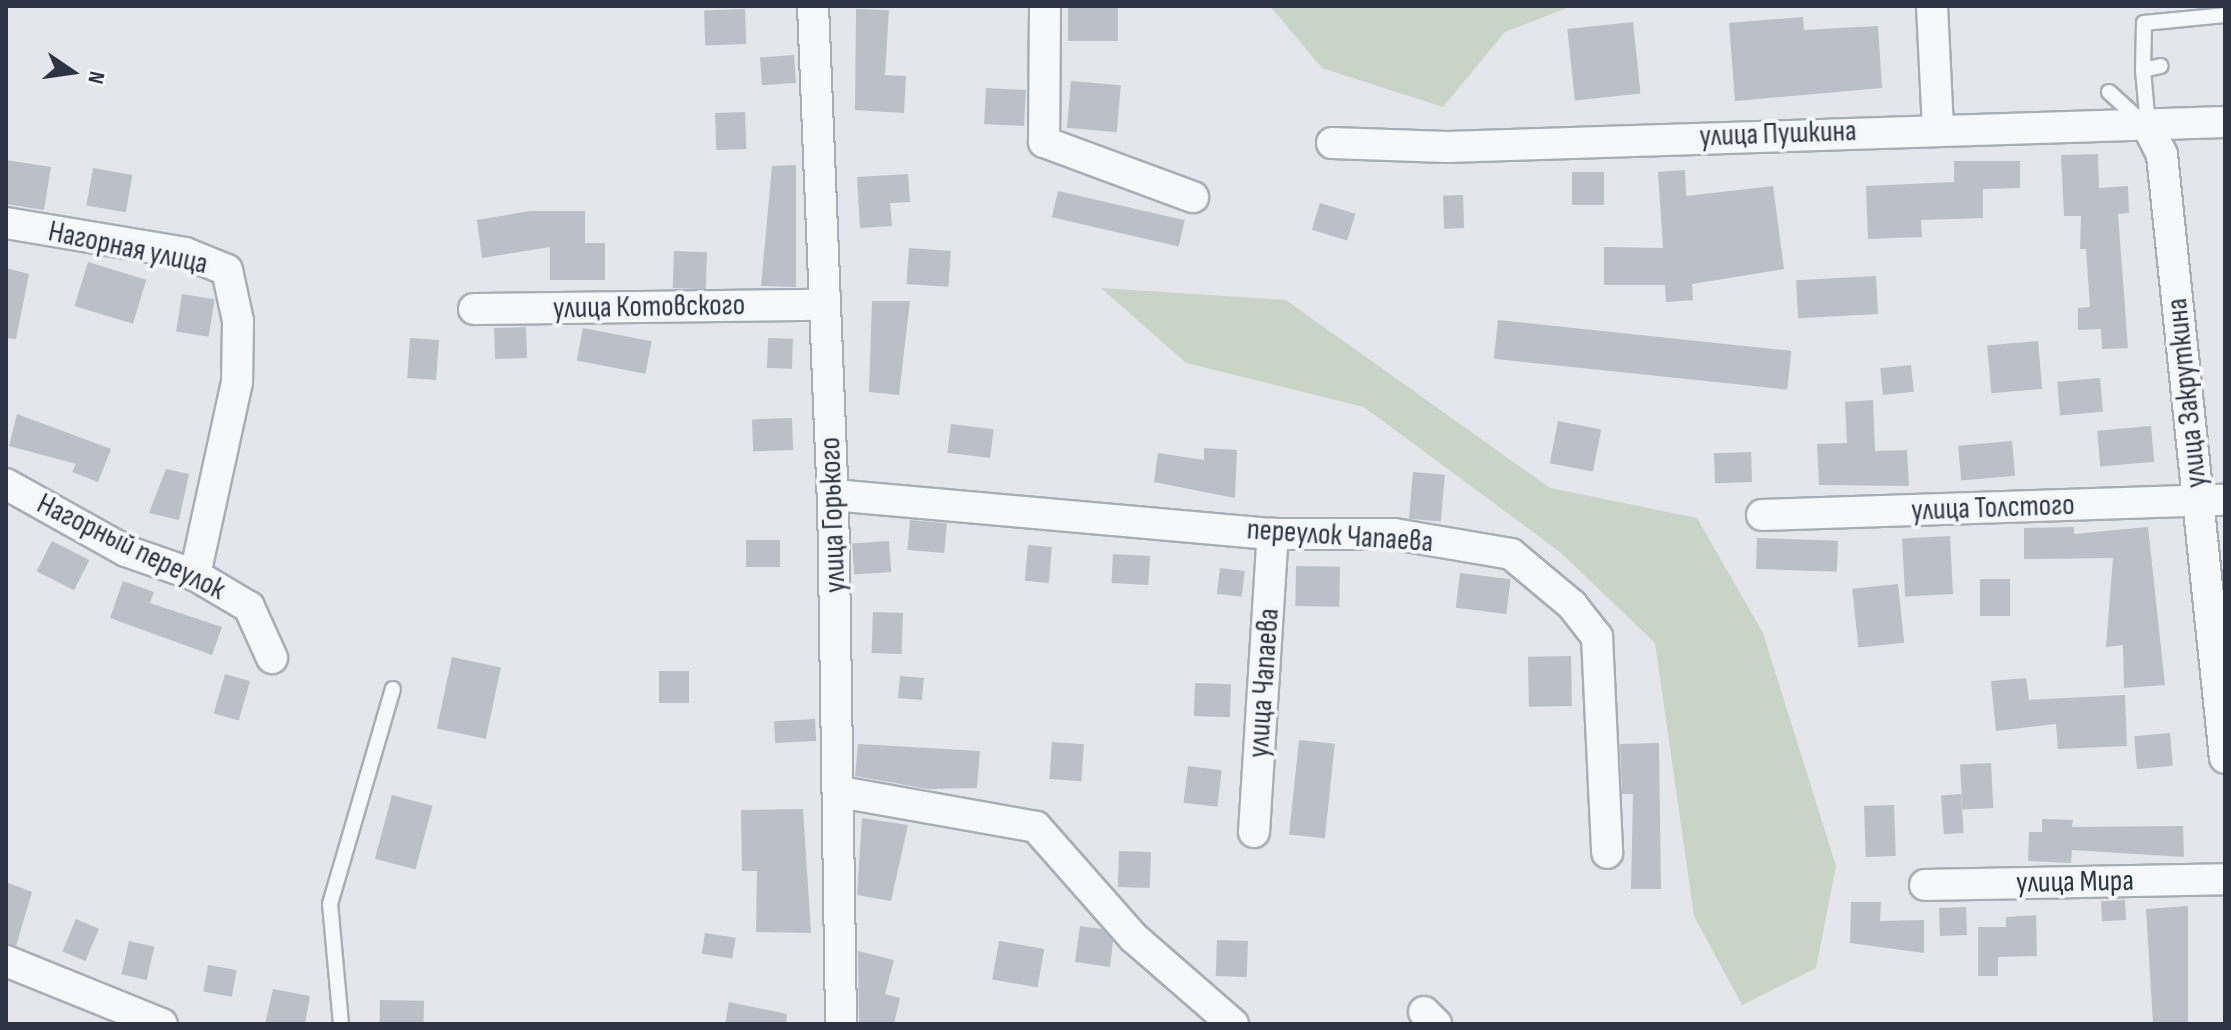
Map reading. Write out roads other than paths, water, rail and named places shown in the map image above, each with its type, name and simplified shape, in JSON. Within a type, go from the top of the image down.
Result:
[{"type":"street","name":"улица Горького","points":[[813,6],[833,495],[840,792],[841,1024]]},
{"type":"street","points":[[1045,6],[1044,142],[1193,197]]},
{"type":"street","points":[[1932,6],[1938,128]]},
{"type":"street","name":"улица Пушкина","points":[[1332,143],[1447,147],[1938,128],[2148,127],[2225,122]]},
{"type":"street","name":"улица Закруткина","points":[[2148,127],[2162,155],[2212,501],[2225,758]]},
{"type":"street","name":"Нагорная улица","points":[[6,223],[185,253],[227,270],[238,321],[237,382],[195,575]]},
{"type":"street","name":"улица Котовского","points":[[474,309],[825,305]]},
{"type":"street","name":"Нагорный переулок","points":[[6,484],[126,551],[195,575],[249,607],[272,658]]},
{"type":"street","name":"переулок Чапаева","points":[[833,495],[1273,534],[1394,534],[1511,554],[1572,605],[1597,637],[1607,853]]},
{"type":"street","name":"улица Толстого","points":[[1762,515],[2212,501]]},
{"type":"street","name":"улица Чапаева","points":[[1254,832],[1273,534]]},
{"type":"street","points":[[840,792],[1036,827],[1134,938],[1233,1024]]},
{"type":"street","name":"улица Мира","points":[[1925,885],[2225,879]]},
{"type":"street","points":[[6,961],[162,1024]]},
{"type":"lane","points":[[2148,127],[2143,70],[2144,23],[2225,15]]},
{"type":"lane","points":[[2143,70],[2161,66]]},
{"type":"lane","points":[[2109,92],[2148,127]]},
{"type":"lane","points":[[341,1024],[330,904],[393,689]]}]
